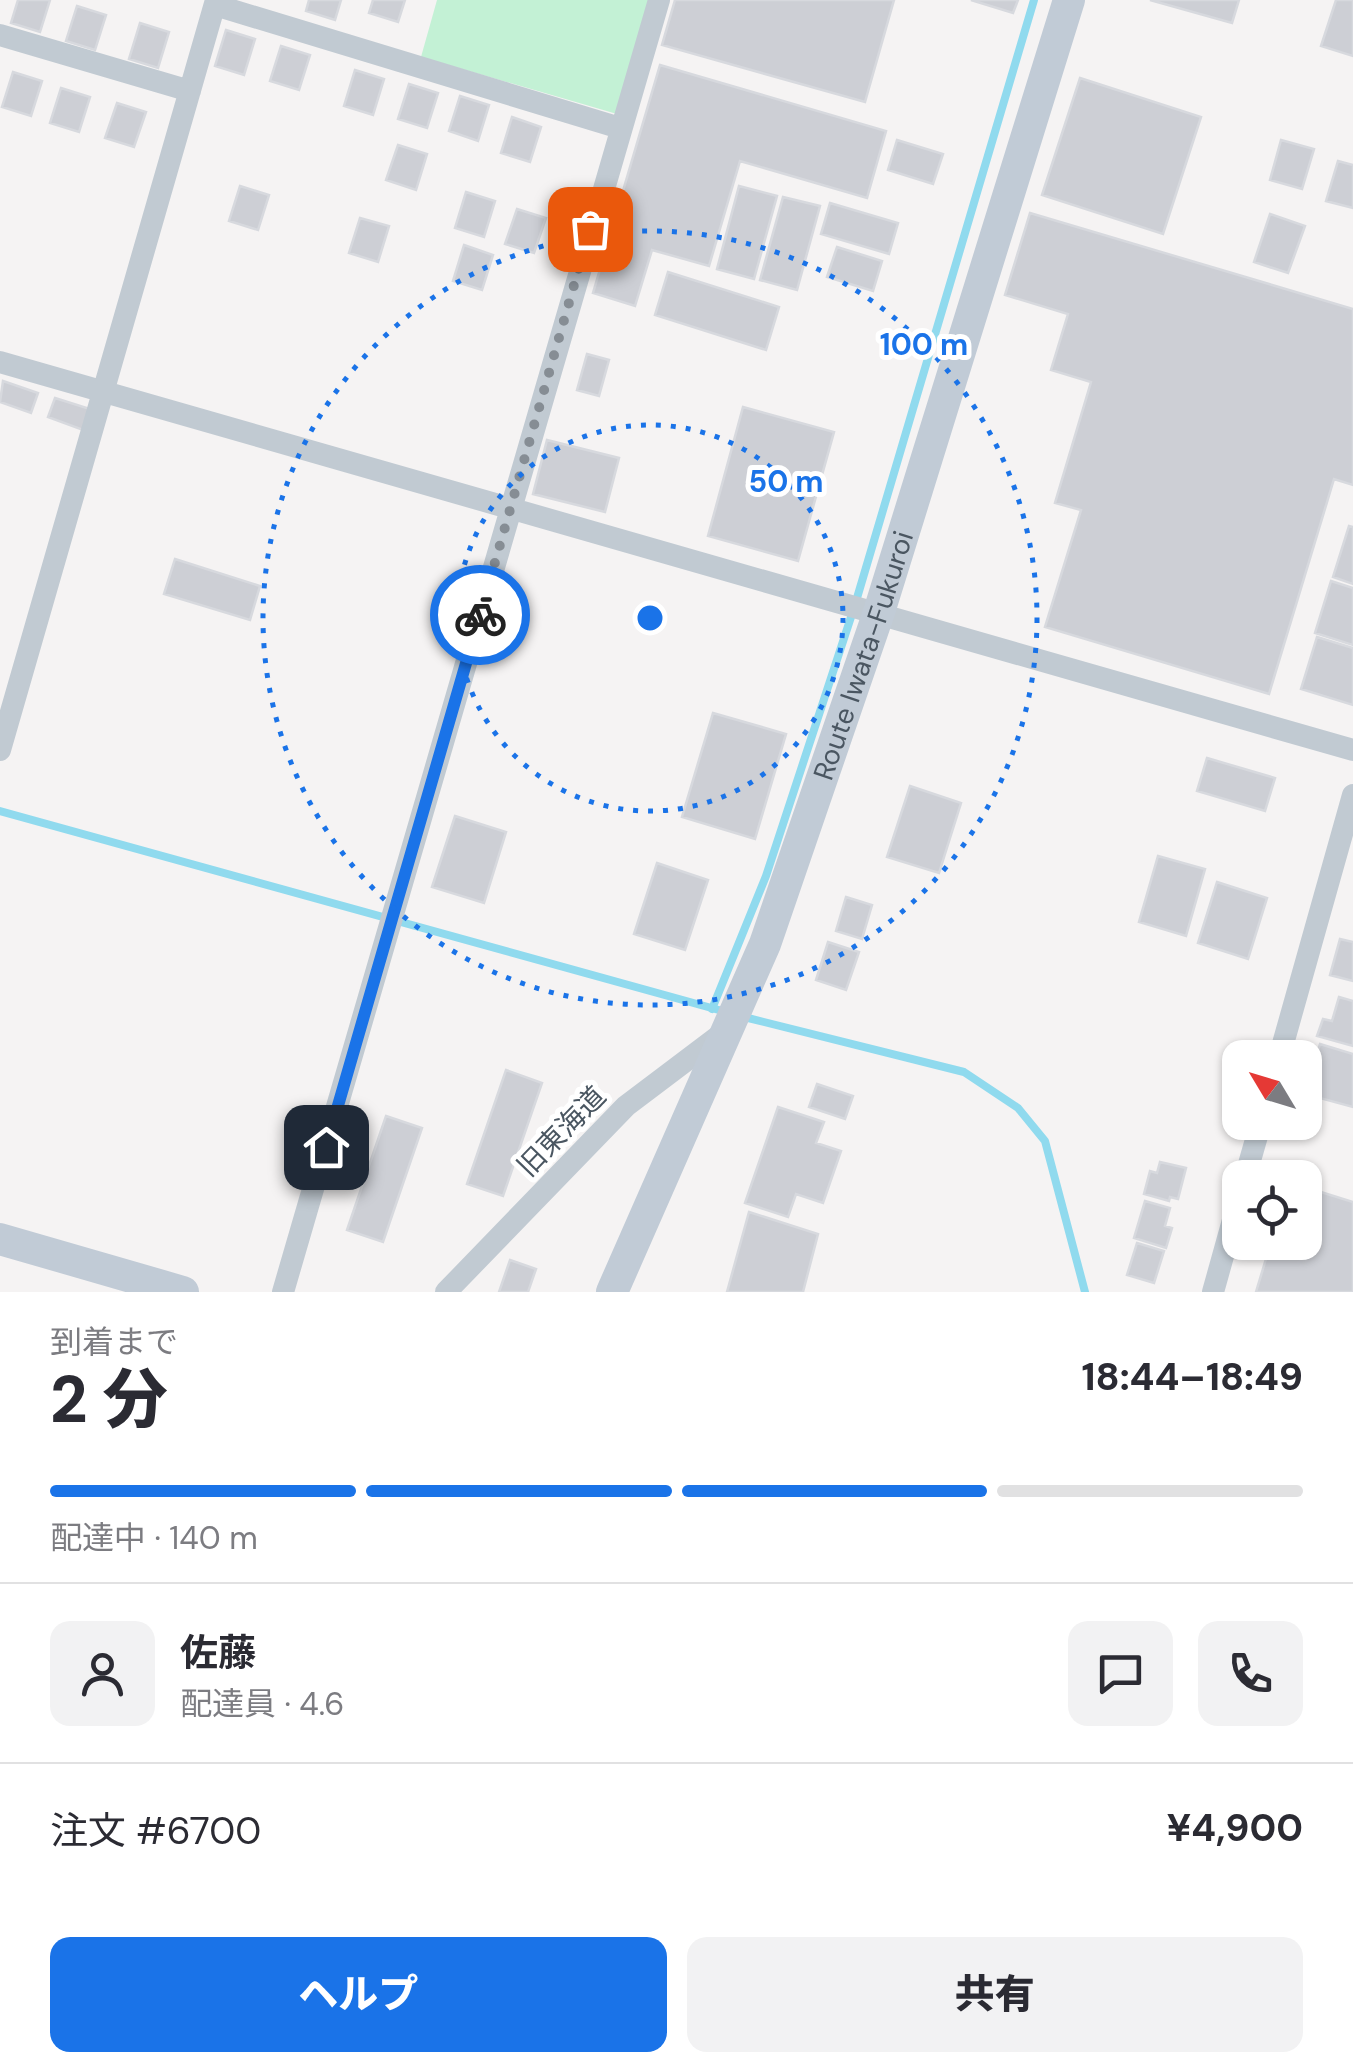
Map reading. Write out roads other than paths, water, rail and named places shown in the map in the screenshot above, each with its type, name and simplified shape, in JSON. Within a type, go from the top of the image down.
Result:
[{"type":"main road","name":"Route Iwata-Fukuroi","points":[[612,1292],[750,982],[879,612],[1069,0]]},
{"type":"main road","points":[[0,1239],[182,1292]]},
{"type":"street","points":[[283,1292],[659,0]]},
{"type":"street","points":[[0,750],[216,3],[620,128]]},
{"type":"street","points":[[0,36],[190,91]]},
{"type":"street","points":[[0,362],[1353,750]]},
{"type":"street","points":[[1284,1040],[1353,794]]},
{"type":"street","name":"旧東海道","points":[[446,1292],[626,1106],[730,1026]]},
{"type":"street","points":[[1213,1292],[1222,1260]]},
{"type":"waterway","points":[[857,598],[1034,0]]},
{"type":"waterway","points":[[712,1009],[766,876],[852,614]]},
{"type":"waterway","points":[[0,811],[726,1012]]},
{"type":"waterway","points":[[744,1017],[964,1072],[1018,1108],[1045,1141],[1085,1292]]}]
